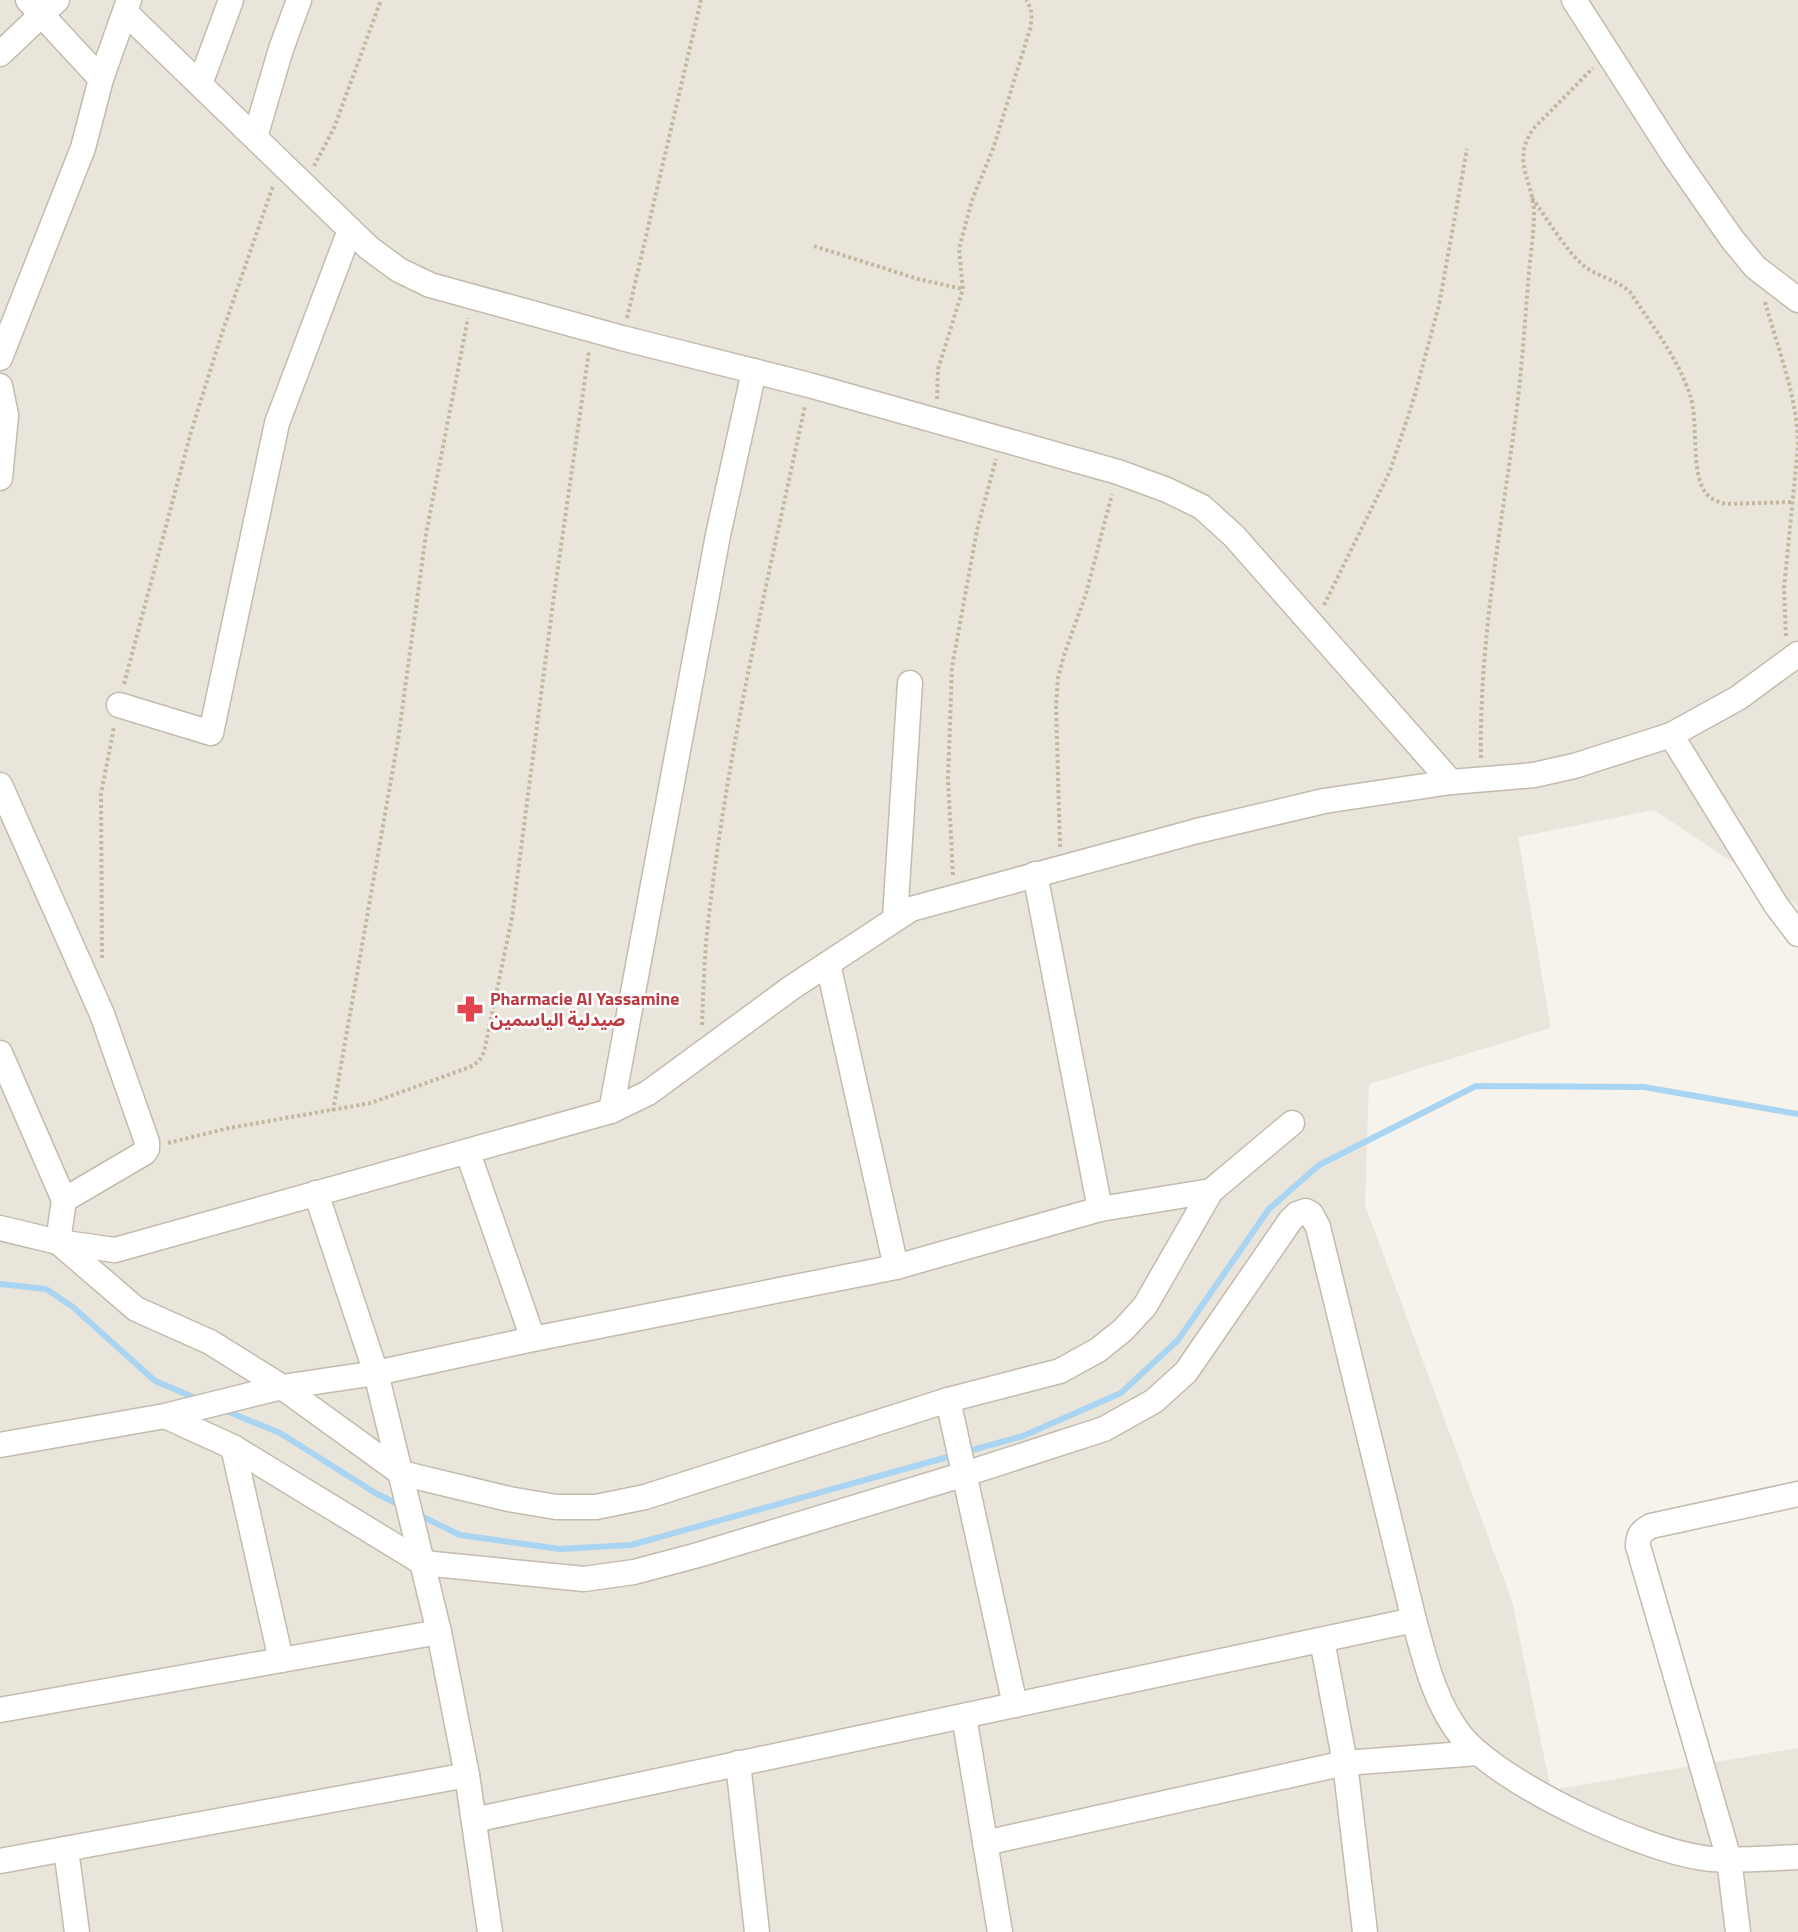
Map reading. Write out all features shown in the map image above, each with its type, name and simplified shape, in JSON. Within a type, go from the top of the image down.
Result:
[{"type":"street","points":[[200,84],[231,0]]},
{"type":"street","points":[[255,137],[281,49],[299,0]]},
{"type":"street","points":[[1574,0],[1674,156],[1732,239],[1755,267],[1798,300]]},
{"type":"street","points":[[0,54],[42,5],[101,79]]},
{"type":"street","points":[[0,358],[83,148],[101,79],[127,6],[200,84],[369,248],[399,270],[430,285],[622,338],[809,385],[1118,472],[1167,490],[1202,507],[1234,536],[1451,782]]},
{"type":"street","points":[[119,705],[211,733],[277,423],[350,230]]},
{"type":"street","points":[[610,1111],[718,535],[754,371]]},
{"type":"street","points":[[0,386],[6,415],[0,478]]},
{"type":"street","points":[[0,1228],[58,1242],[116,1250],[316,1193],[468,1153],[610,1111],[648,1093],[791,988],[910,909],[1197,831],[1324,801],[1451,782],[1534,775],[1574,766],[1671,735],[1738,698],[1792,658]]},
{"type":"street","points":[[895,918],[910,683]]},
{"type":"street","points":[[1671,735],[1776,905],[1798,934]]},
{"type":"street","points":[[0,785],[102,1014],[147,1142],[147,1149],[144,1153],[64,1200]]},
{"type":"street","points":[[1035,874],[1100,1209]]},
{"type":"street","points":[[828,964],[896,1267]]},
{"type":"street","points":[[0,1053],[64,1200],[58,1242]]},
{"type":"street","points":[[58,1242],[136,1309],[210,1342],[282,1387],[403,1482],[556,1507],[596,1507],[645,1497],[948,1400],[1060,1371],[1098,1350],[1123,1330],[1145,1305],[1210,1191],[1292,1123]]},
{"type":"street","points":[[468,1153],[533,1339]]},
{"type":"street","points":[[0,1445],[165,1416],[282,1387],[376,1373],[533,1339],[896,1267],[1100,1209],[1210,1191]]},
{"type":"street","points":[[316,1193],[376,1373],[439,1632],[467,1775],[490,1932]]},
{"type":"street","points":[[165,1416],[233,1447],[420,1553],[584,1579],[634,1572],[698,1555],[964,1469],[1104,1429],[1154,1401],[1186,1372],[1290,1221],[1297,1214],[1306,1211],[1311,1214],[1318,1227],[1414,1620],[1431,1679],[1447,1715],[1462,1736],[1478,1753],[1538,1794],[1629,1836],[1685,1855],[1711,1859],[1798,1857]]},
{"type":"street","points":[[948,1400],[1015,1705]]},
{"type":"street","points":[[233,1447],[281,1660]]},
{"type":"street","points":[[1738,1932],[1729,1859],[1638,1539],[1640,1533],[1652,1526],[1798,1494]]},
{"type":"street","points":[[474,1820],[1414,1620]]},
{"type":"street","points":[[0,1710],[439,1632]]},
{"type":"street","points":[[1322,1640],[1345,1763],[1365,1932]]},
{"type":"street","points":[[964,1716],[1000,1932]]},
{"type":"street","points":[[985,1844],[1345,1763],[1478,1753]]},
{"type":"street","points":[[738,1763],[757,1932]]},
{"type":"street","points":[[0,1861],[467,1775]]},
{"type":"street","points":[[66,1849],[77,1932]]},
{"type":"path","points":[[304,185],[334,128],[381,0]]},
{"type":"path","points":[[622,338],[702,0]]},
{"type":"path","points":[[936,421],[938,369],[963,289],[959,249],[972,200],[993,149],[1030,29],[1032,15],[1030,4],[1026,0]]},
{"type":"path","points":[[1481,779],[1480,705],[1485,635],[1516,412],[1532,230],[1532,198],[1524,172],[1524,148],[1533,129],[1608,53]]},
{"type":"path","points":[[1314,627],[1390,471],[1414,398],[1439,305],[1467,149]]},
{"type":"path","points":[[102,967],[101,794],[108,750],[191,432],[222,333],[281,162]]},
{"type":"path","points":[[1532,198],[1577,259],[1587,268],[1622,285],[1629,292],[1675,363],[1690,394],[1695,416],[1697,467],[1701,485],[1706,494],[1717,502],[1726,504],[1793,502]]},
{"type":"path","points":[[814,246],[918,279],[963,289]]},
{"type":"path","points":[[1755,267],[1798,428],[1784,588],[1792,658]]},
{"type":"path","points":[[333,1111],[398,740],[426,534],[472,297]]},
{"type":"path","points":[[147,1149],[229,1128],[371,1103],[471,1067],[479,1061],[484,1052],[512,918],[592,330]]},
{"type":"path","points":[[700,1056],[706,945],[718,847],[748,677],[809,385]]},
{"type":"path","points":[[954,897],[948,779],[952,667],[977,530],[1001,439]]},
{"type":"path","points":[[1060,867],[1056,705],[1058,678],[1086,594],[1118,472]]},
{"type":"shaded area","points":[[0,0],[1798,0],[1798,906],[1654,810],[1518,837],[1551,1028],[1369,1084],[1365,1205],[1512,1601],[1551,1790],[1798,1748],[1798,1932],[0,1932]]},
{"type":"waterway","points":[[965,1452],[1023,1436],[1121,1393],[1178,1340],[1269,1209],[1319,1165],[1476,1086],[1644,1087],[1798,1114]]},
{"type":"waterway","points":[[0,1284],[46,1289],[73,1307],[155,1381],[198,1399]]},
{"type":"waterway","points":[[224,1410],[280,1433],[377,1494],[402,1506]]},
{"type":"waterway","points":[[417,1514],[460,1535],[560,1549],[631,1545],[955,1455]]},
{"type":"place","name":"Pharmacie Al Yassamine صيدلية الياسمين","points":[[470,1009]]}]
